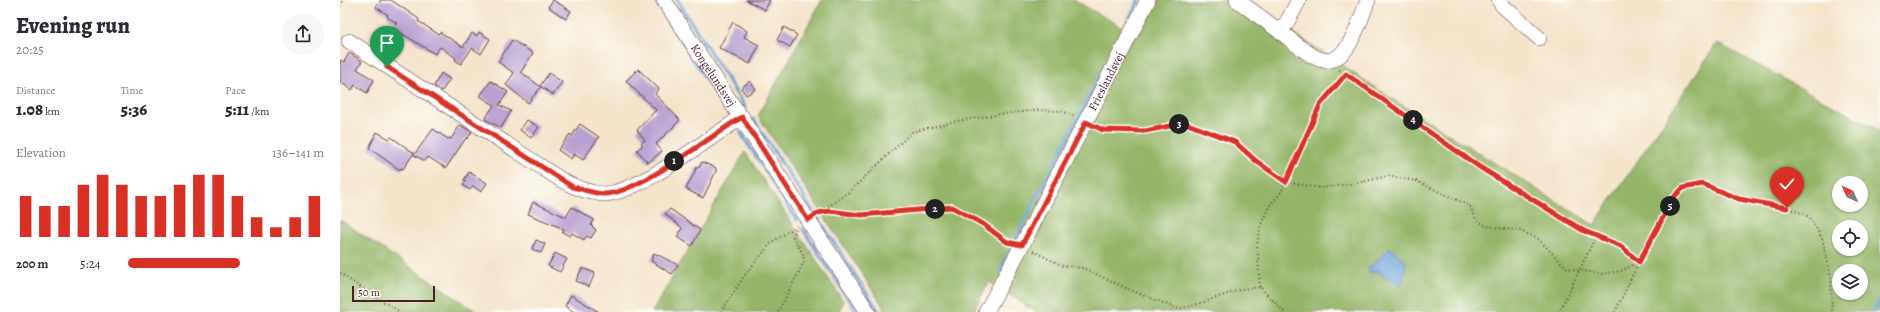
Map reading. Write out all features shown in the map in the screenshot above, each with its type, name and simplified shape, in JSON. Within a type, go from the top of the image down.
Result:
[{"type":"street","name":"Kongelundsvej","points":[[664,0],[742,117],[868,312]]},
{"type":"street","name":"Frieslandsvej","points":[[986,312],[1022,245],[1080,119],[1148,0]]},
{"type":"street","points":[[1236,0],[1313,56],[1324,61],[1337,58],[1346,51],[1368,0]]},
{"type":"street","points":[[1278,30],[1286,24],[1299,0]]},
{"type":"street","points":[[1499,0],[1503,6],[1539,38]]},
{"type":"street","points":[[349,41],[563,181],[573,187],[603,194],[621,191],[642,182],[742,117]]},
{"type":"path","points":[[340,6],[343,0]]},
{"type":"path","points":[[1324,61],[1346,74],[1481,168],[1584,231],[1621,246],[1639,262]]},
{"type":"path","points":[[1284,312],[1260,288],[1257,245],[1261,224],[1270,205],[1280,194],[1286,182],[1320,105],[1346,74]]},
{"type":"path","points":[[778,312],[804,262],[803,254],[793,237],[794,231],[797,227],[848,193],[912,132],[956,121],[1038,110],[1062,111],[1103,130],[1145,131],[1185,123],[1235,142],[1256,161],[1286,182],[1321,188],[1357,183],[1388,176],[1416,181],[1470,206],[1476,219],[1486,226],[1521,231],[1538,239],[1567,268],[1601,274],[1621,271],[1639,262]]},
{"type":"path","points":[[1615,312],[1639,262],[1674,197],[1683,188],[1702,184],[1739,199],[1787,208],[1804,214],[1812,221],[1822,238],[1831,278],[1832,312]]},
{"type":"path","points":[[721,312],[744,276],[772,242],[818,213],[829,211],[861,215],[952,207],[983,224],[1007,242],[1022,245],[1063,266],[1084,268],[1130,290],[1179,309],[1196,305],[1242,289],[1260,288]]},
{"type":"path","points":[[1559,312],[1596,236]]},
{"type":"path","points":[[340,273],[400,312]]},
{"type":"green space","points":[[822,0],[1074,0],[1138,36],[1158,0],[1245,0],[1386,95],[1594,225],[1717,43],[1880,131],[1880,312],[1036,312],[989,282],[973,312],[887,312],[758,116]]},
{"type":"green space","points":[[745,152],[844,302],[838,312],[652,312]]},
{"type":"green space","points":[[340,220],[477,312],[340,312]]},
{"type":"water","points":[[1390,248],[1405,260],[1406,268],[1401,286],[1389,281],[1381,275],[1380,271],[1370,273],[1368,269]]},
{"type":"building","points":[[381,0],[391,0],[419,19],[418,21],[438,34],[440,32],[463,47],[472,33],[477,36],[479,32],[490,39],[481,54],[472,48],[461,64],[455,60],[456,58],[440,47],[435,54],[393,28],[397,23],[387,17],[388,15],[376,7]]},
{"type":"building","points":[[553,0],[571,11],[566,19],[548,7]]},
{"type":"building","points":[[746,0],[770,0],[765,10]]},
{"type":"building","points":[[733,22],[747,31],[744,37],[759,45],[750,64],[719,48]]},
{"type":"building","points":[[784,27],[797,35],[790,47],[777,40]]},
{"type":"building","points":[[512,40],[533,53],[521,72],[541,87],[528,103],[506,85],[514,73],[498,62]]},
{"type":"building","points":[[349,53],[362,61],[357,69],[374,80],[367,93],[355,85],[352,90],[340,82],[340,60],[344,62]]},
{"type":"building","points":[[638,69],[659,89],[655,94],[680,120],[656,144],[662,151],[648,163],[637,150],[643,145],[641,143],[645,140],[637,130],[656,110],[626,81]]},
{"type":"building","points":[[441,73],[450,79],[442,91],[434,86]]},
{"type":"building","points":[[549,73],[562,82],[553,95],[540,86]]},
{"type":"building","points":[[491,81],[508,92],[499,105],[511,111],[501,128],[485,119],[494,105],[480,96]]},
{"type":"building","points":[[750,81],[756,89],[746,95],[741,88]]},
{"type":"building","points":[[527,120],[539,127],[531,138],[520,130]]},
{"type":"building","points":[[580,124],[599,137],[583,160],[574,154],[571,159],[558,150],[570,134],[572,136]]},
{"type":"building","points":[[460,125],[472,132],[467,139],[466,138],[446,168],[428,157],[425,161],[414,155],[433,129],[448,139],[451,139]]},
{"type":"building","points":[[377,132],[389,139],[391,137],[414,153],[403,169],[401,168],[400,170],[369,148]]},
{"type":"building","points":[[702,162],[716,168],[703,198],[686,189],[697,167],[699,168]]},
{"type":"building","points":[[469,172],[487,183],[481,192],[473,186],[470,190],[463,185]]},
{"type":"building","points":[[533,202],[566,217],[572,207],[594,220],[591,225],[596,230],[591,238],[587,236],[584,240],[572,233],[570,236],[562,232],[564,229],[528,214]]},
{"type":"building","points":[[670,209],[700,230],[692,246],[677,237],[682,228],[665,214]]},
{"type":"building","points":[[536,240],[545,244],[541,253],[532,249]]},
{"type":"building","points":[[555,253],[567,259],[560,272],[548,266]]},
{"type":"building","points":[[654,253],[678,265],[672,274],[651,261]]},
{"type":"building","points":[[582,268],[595,273],[589,287],[576,281]]},
{"type":"building","points":[[571,295],[599,312],[574,312],[565,306]]},
{"type":"waterway","points":[[655,0],[725,108]]},
{"type":"waterway","points":[[677,0],[745,107]]},
{"type":"waterway","points":[[1014,242],[1139,0]]},
{"type":"waterway","points":[[753,119],[813,211]]},
{"type":"waterway","points":[[741,133],[797,220]]},
{"type":"waterway","points":[[818,218],[879,312]]},
{"type":"waterway","points":[[803,229],[857,312]]},
{"type":"waterway","points":[[1000,271],[1011,249]]},
{"type":"waterway","points":[[1873,312],[1880,298]]},
{"type":"route","points":[[387,67],[573,187],[603,194],[621,191],[642,182],[742,117],[808,220],[818,213],[829,211],[861,215],[952,207],[983,224],[1007,242],[1022,245],[1086,122],[1103,130],[1145,131],[1185,123],[1235,142],[1256,161],[1286,182],[1311,122],[1320,105],[1346,74],[1481,168],[1584,231],[1621,246],[1639,262],[1674,197],[1683,188],[1702,184],[1739,199],[1764,205],[1787,208]]}]
